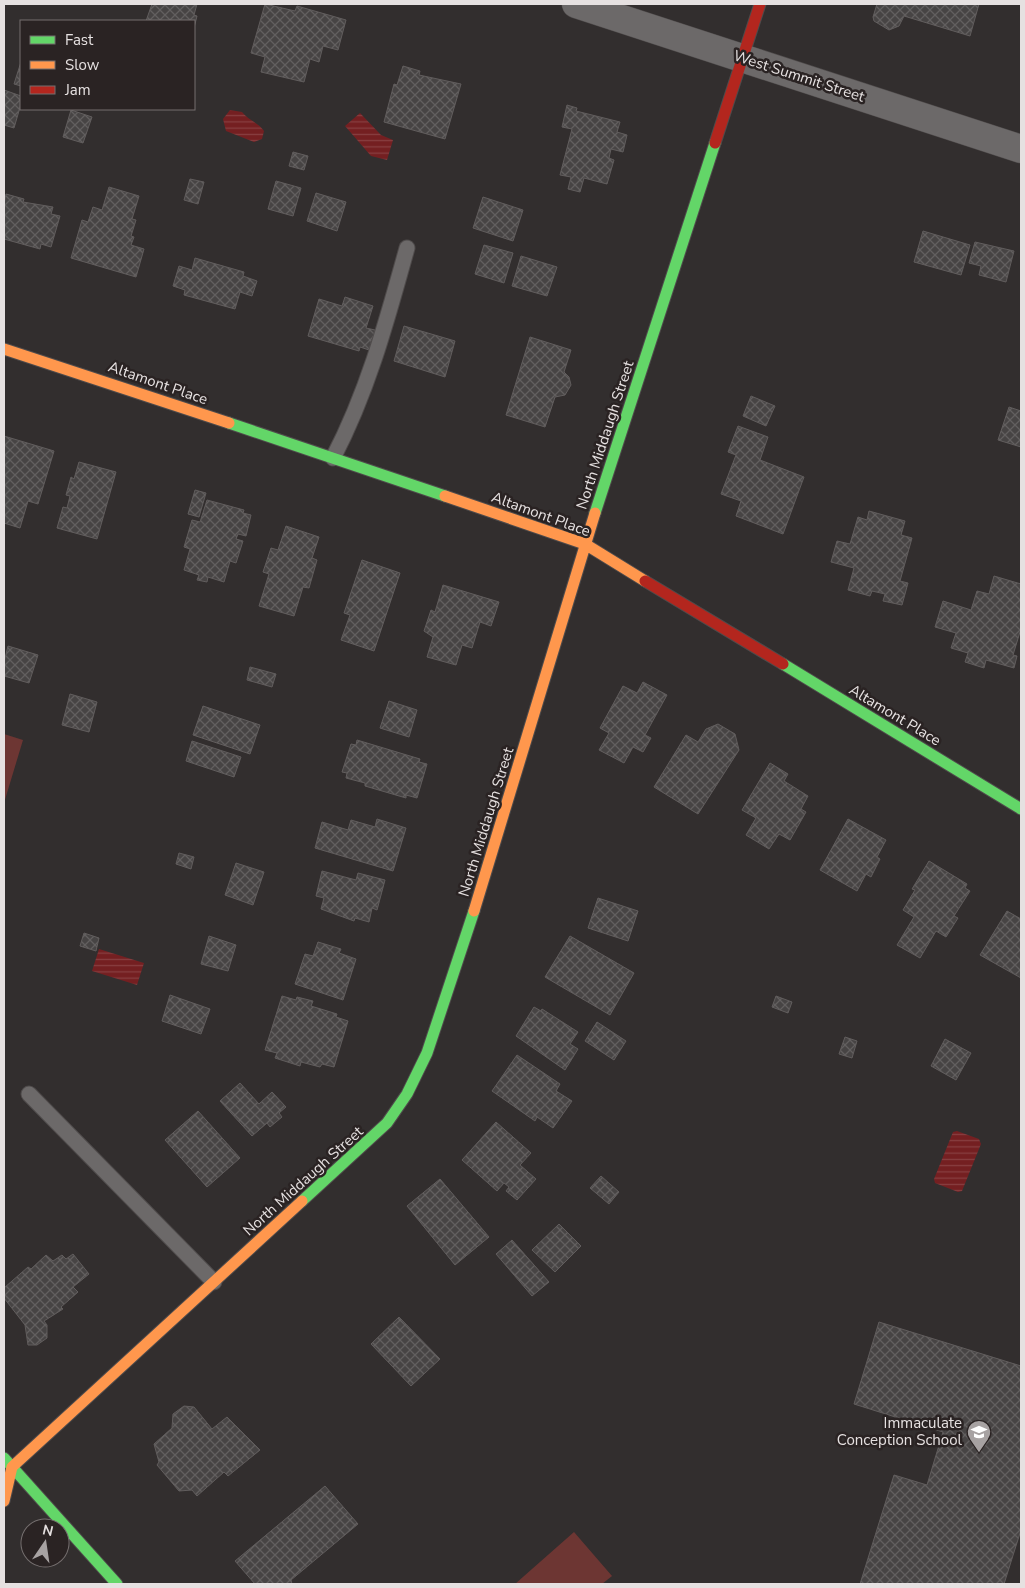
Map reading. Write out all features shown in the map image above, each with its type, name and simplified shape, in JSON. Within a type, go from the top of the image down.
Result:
[{"type":"street","name":"West Summit Street","points":[[576,4],[1021,149]]},
{"type":"street","name":"North Middaugh Street","points":[[12,1467],[387,1123],[407,1094],[427,1053],[481,890],[585,544],[760,4]]},
{"type":"street","name":"Altamont Place","points":[[4,349],[119,385],[585,544],[1020,806]]},
{"type":"street","points":[[4,1458],[117,1584]]},
{"type":"street","points":[[4,1501],[12,1467]]},
{"type":"lane","points":[[333,458],[353,420],[380,348],[407,248]]},
{"type":"lane","points":[[29,1094],[214,1282]]},
{"type":"shaded area","points":[[230,110],[242,112],[259,126],[264,131],[262,139],[254,142],[226,131],[223,119]]},
{"type":"shaded area","points":[[360,113],[381,135],[393,140],[387,160],[371,156],[345,126]]},
{"type":"shaded area","points":[[4,734],[23,740],[4,803]]},
{"type":"shaded area","points":[[99,949],[144,963],[137,985],[92,971]]},
{"type":"shaded area","points":[[957,1131],[979,1139],[981,1144],[962,1191],[958,1192],[935,1183],[934,1179],[953,1132]]},
{"type":"shaded area","points":[[574,1532],[612,1576],[602,1584],[515,1584]]},
{"type":"building","points":[[152,4],[197,4],[194,15],[197,16],[195,24],[195,20],[146,20]]},
{"type":"building","points":[[265,4],[295,11],[297,6],[346,20],[338,50],[323,46],[319,62],[310,59],[304,82],[261,72],[265,57],[251,53]]},
{"type":"building","points":[[877,4],[979,4],[970,36],[904,16],[899,26],[889,30],[874,21],[873,17]]},
{"type":"building","points":[[20,65],[20,86],[14,84]]},
{"type":"building","points":[[403,66],[420,71],[419,75],[461,84],[445,139],[384,122],[394,84],[397,85]]},
{"type":"building","points":[[4,90],[20,96],[20,107],[14,128],[4,125]]},
{"type":"building","points":[[567,105],[577,108],[576,111],[620,122],[617,132],[627,135],[623,152],[611,149],[609,158],[614,160],[607,184],[584,178],[580,192],[568,189],[571,177],[560,175],[572,129],[562,127]]},
{"type":"building","points":[[71,110],[92,117],[83,143],[63,137]]},
{"type":"building","points":[[293,152],[308,156],[304,170],[289,166]]},
{"type":"building","points":[[190,179],[204,182],[198,204],[184,200]]},
{"type":"building","points":[[276,181],[301,188],[293,216],[268,209]]},
{"type":"building","points":[[109,187],[139,196],[132,219],[136,220],[131,236],[134,237],[131,245],[144,249],[136,277],[71,258],[82,220],[88,222],[93,207],[102,210]]},
{"type":"building","points":[[316,193],[346,202],[337,231],[307,221]]},
{"type":"building","points":[[6,194],[24,199],[23,202],[53,207],[51,214],[60,216],[51,247],[41,244],[40,249],[4,239],[4,204]]},
{"type":"building","points":[[483,197],[523,210],[513,241],[473,228]]},
{"type":"building","points":[[923,231],[970,245],[961,275],[914,262]]},
{"type":"building","points":[[975,242],[1014,251],[1006,282],[979,275],[981,266],[969,263]]},
{"type":"building","points":[[484,245],[513,253],[504,283],[475,274]]},
{"type":"building","points":[[521,256],[557,267],[547,296],[512,286]]},
{"type":"building","points":[[195,258],[244,272],[243,276],[257,281],[252,296],[240,292],[235,309],[184,295],[185,290],[173,286],[179,266],[192,270]]},
{"type":"building","points":[[345,297],[373,306],[366,328],[375,330],[369,350],[360,347],[359,351],[308,336],[319,299],[342,306]]},
{"type":"building","points":[[404,326],[455,341],[445,377],[394,361]]},
{"type":"building","points":[[530,337],[571,350],[564,372],[569,377],[571,385],[565,395],[555,397],[545,427],[506,415]]},
{"type":"building","points":[[751,396],[775,406],[766,426],[743,416]]},
{"type":"building","points":[[1009,407],[1021,411],[1021,447],[998,440]]},
{"type":"building","points":[[738,426],[768,437],[760,460],[804,477],[783,534],[736,516],[741,501],[721,494],[736,455],[728,452]]},
{"type":"building","points":[[4,436],[54,451],[38,504],[28,501],[20,528],[4,523]]},
{"type":"building","points":[[79,462],[116,472],[97,539],[57,528],[63,507],[67,508],[70,496],[66,495],[71,477],[74,479]]},
{"type":"building","points":[[195,490],[206,493],[199,517],[188,514]]},
{"type":"building","points":[[207,500],[244,510],[243,513],[251,515],[246,536],[238,534],[236,539],[243,541],[236,563],[230,561],[224,582],[208,577],[207,582],[197,580],[199,575],[184,570],[190,549],[184,547],[192,520],[200,522]]},
{"type":"building","points":[[869,511],[905,521],[901,535],[912,538],[900,581],[908,583],[902,605],[883,601],[885,594],[872,591],[870,596],[848,590],[854,568],[831,562],[837,541],[850,544],[858,517],[867,520]]},
{"type":"building","points":[[286,526],[319,537],[312,558],[317,560],[309,588],[303,587],[294,616],[259,606],[269,574],[263,572],[271,548],[278,550]]},
{"type":"building","points":[[362,560],[400,573],[374,651],[341,640],[350,615],[344,613]]},
{"type":"building","points":[[994,576],[1021,584],[1021,632],[1013,655],[1017,656],[1014,668],[986,660],[984,668],[965,662],[968,653],[951,648],[956,633],[935,627],[943,601],[971,610],[977,591],[989,594]]},
{"type":"building","points":[[443,585],[499,602],[491,626],[480,622],[472,648],[462,645],[456,665],[427,657],[433,637],[424,631],[431,610],[435,612]]},
{"type":"building","points":[[8,646],[38,655],[29,683],[4,676],[4,662]]},
{"type":"building","points":[[250,667],[276,674],[272,687],[247,680]]},
{"type":"building","points":[[643,682],[667,695],[645,735],[651,738],[643,752],[633,747],[624,763],[599,750],[609,733],[600,728],[623,686],[637,693]]},
{"type":"building","points":[[70,694],[97,702],[89,732],[62,725]]},
{"type":"building","points":[[389,701],[417,710],[409,737],[380,728]]},
{"type":"building","points":[[203,706],[260,725],[250,754],[193,735]]},
{"type":"building","points":[[718,724],[735,734],[739,750],[698,814],[654,787],[686,735],[698,742],[706,729]]},
{"type":"building","points":[[357,740],[420,759],[419,762],[427,764],[417,798],[406,795],[406,798],[365,786],[365,783],[346,778],[347,773],[342,772],[351,744],[356,745]]},
{"type":"building","points":[[192,741],[241,757],[234,777],[186,761]]},
{"type":"building","points":[[770,763],[788,774],[784,781],[808,796],[801,809],[806,812],[790,840],[779,834],[769,849],[746,835],[756,818],[742,810]]},
{"type":"building","points":[[377,819],[406,828],[393,871],[315,848],[322,822],[348,830],[351,820],[375,827]]},
{"type":"building","points":[[848,819],[886,840],[877,857],[880,859],[871,877],[866,874],[857,891],[820,870]]},
{"type":"building","points":[[179,853],[194,857],[191,869],[176,864]]},
{"type":"building","points":[[929,861],[967,884],[965,888],[970,891],[954,916],[958,918],[946,937],[936,931],[920,958],[897,945],[914,917],[903,910],[915,890],[912,889]]},
{"type":"building","points":[[236,863],[264,872],[253,905],[225,895]]},
{"type":"building","points":[[322,871],[356,880],[358,873],[385,880],[377,910],[372,908],[369,922],[355,918],[354,921],[321,909],[324,898],[316,896]]},
{"type":"building","points":[[598,898],[638,911],[628,941],[588,928]]},
{"type":"building","points":[[1007,911],[1021,919],[1021,978],[980,955]]},
{"type":"building","points":[[84,933],[99,938],[96,951],[80,946]]},
{"type":"building","points":[[209,936],[236,945],[228,971],[201,964]]},
{"type":"building","points":[[570,936],[634,973],[610,1015],[545,977]]},
{"type":"building","points":[[318,942],[341,949],[339,953],[356,959],[343,1000],[295,984],[305,954],[313,956]]},
{"type":"building","points":[[170,995],[210,1009],[201,1034],[162,1021]]},
{"type":"building","points":[[282,996],[296,1000],[297,997],[313,1001],[311,1006],[337,1014],[336,1017],[348,1021],[334,1067],[322,1064],[320,1067],[301,1062],[300,1066],[275,1058],[277,1053],[265,1050]]},
{"type":"building","points":[[776,996],[792,1002],[788,1013],[772,1007]]},
{"type":"building","points":[[534,1007],[541,1011],[542,1009],[578,1032],[570,1044],[578,1049],[565,1070],[516,1036]]},
{"type":"building","points":[[597,1022],[626,1041],[614,1060],[585,1041]]},
{"type":"building","points":[[845,1037],[857,1041],[852,1058],[839,1054]]},
{"type":"building","points":[[945,1039],[971,1053],[956,1080],[931,1066]]},
{"type":"building","points":[[517,1055],[560,1084],[556,1091],[572,1101],[553,1128],[537,1117],[535,1121],[492,1091]]},
{"type":"building","points":[[240,1083],[259,1104],[272,1092],[286,1107],[279,1113],[282,1117],[270,1127],[267,1123],[252,1136],[220,1101]]},
{"type":"building","points":[[198,1111],[240,1158],[207,1187],[165,1140]]},
{"type":"building","points":[[496,1122],[531,1153],[520,1165],[536,1179],[517,1200],[506,1191],[509,1187],[504,1183],[497,1191],[462,1160]]},
{"type":"building","points":[[601,1176],[619,1192],[609,1204],[590,1188]]},
{"type":"building","points":[[440,1179],[489,1237],[455,1265],[407,1206]]},
{"type":"building","points":[[559,1224],[581,1246],[555,1272],[532,1250]]},
{"type":"building","points":[[512,1240],[549,1282],[532,1296],[496,1254]]},
{"type":"building","points":[[73,1254],[89,1274],[73,1287],[78,1292],[61,1307],[63,1309],[44,1321],[47,1325],[47,1338],[37,1345],[28,1345],[25,1325],[4,1298],[4,1288],[28,1267],[31,1269],[46,1255],[53,1261],[62,1255],[66,1259]]},
{"type":"building","points":[[399,1317],[440,1359],[411,1386],[371,1344]]},
{"type":"building","name":"Immaculate Conception School","points":[[879,1322],[1021,1366],[1021,1530],[1004,1584],[860,1584],[894,1475],[927,1485],[943,1432],[854,1404]]},
{"type":"building","points":[[184,1406],[194,1407],[212,1429],[227,1417],[260,1450],[228,1476],[224,1472],[197,1496],[192,1490],[179,1491],[157,1465],[159,1462],[154,1444],[172,1428],[173,1414]]},
{"type":"building","points":[[325,1486],[358,1524],[291,1580],[292,1584],[255,1584],[235,1561]]},
{"type":"traffic: fast","points":[[595,513],[715,143]]},
{"type":"traffic: fast","points":[[229,423],[445,496]]},
{"type":"traffic: fast","points":[[783,664],[1021,809]]},
{"type":"traffic: fast","points":[[302,1201],[387,1123],[407,1094],[427,1053],[474,911]]},
{"type":"traffic: fast","points":[[4,1458],[117,1584]]},
{"type":"traffic: slow","points":[[4,349],[229,423]]},
{"type":"traffic: slow","points":[[445,496],[585,544],[645,581]]},
{"type":"traffic: slow","points":[[474,911],[595,513]]},
{"type":"traffic: slow","points":[[4,1501],[12,1467],[302,1201]]},
{"type":"traffic: jam","points":[[715,143],[760,4]]},
{"type":"traffic: jam","points":[[645,581],[783,664]]},
{"type":"place","name":"Immaculate Conception School","points":[[979,1453]]}]
